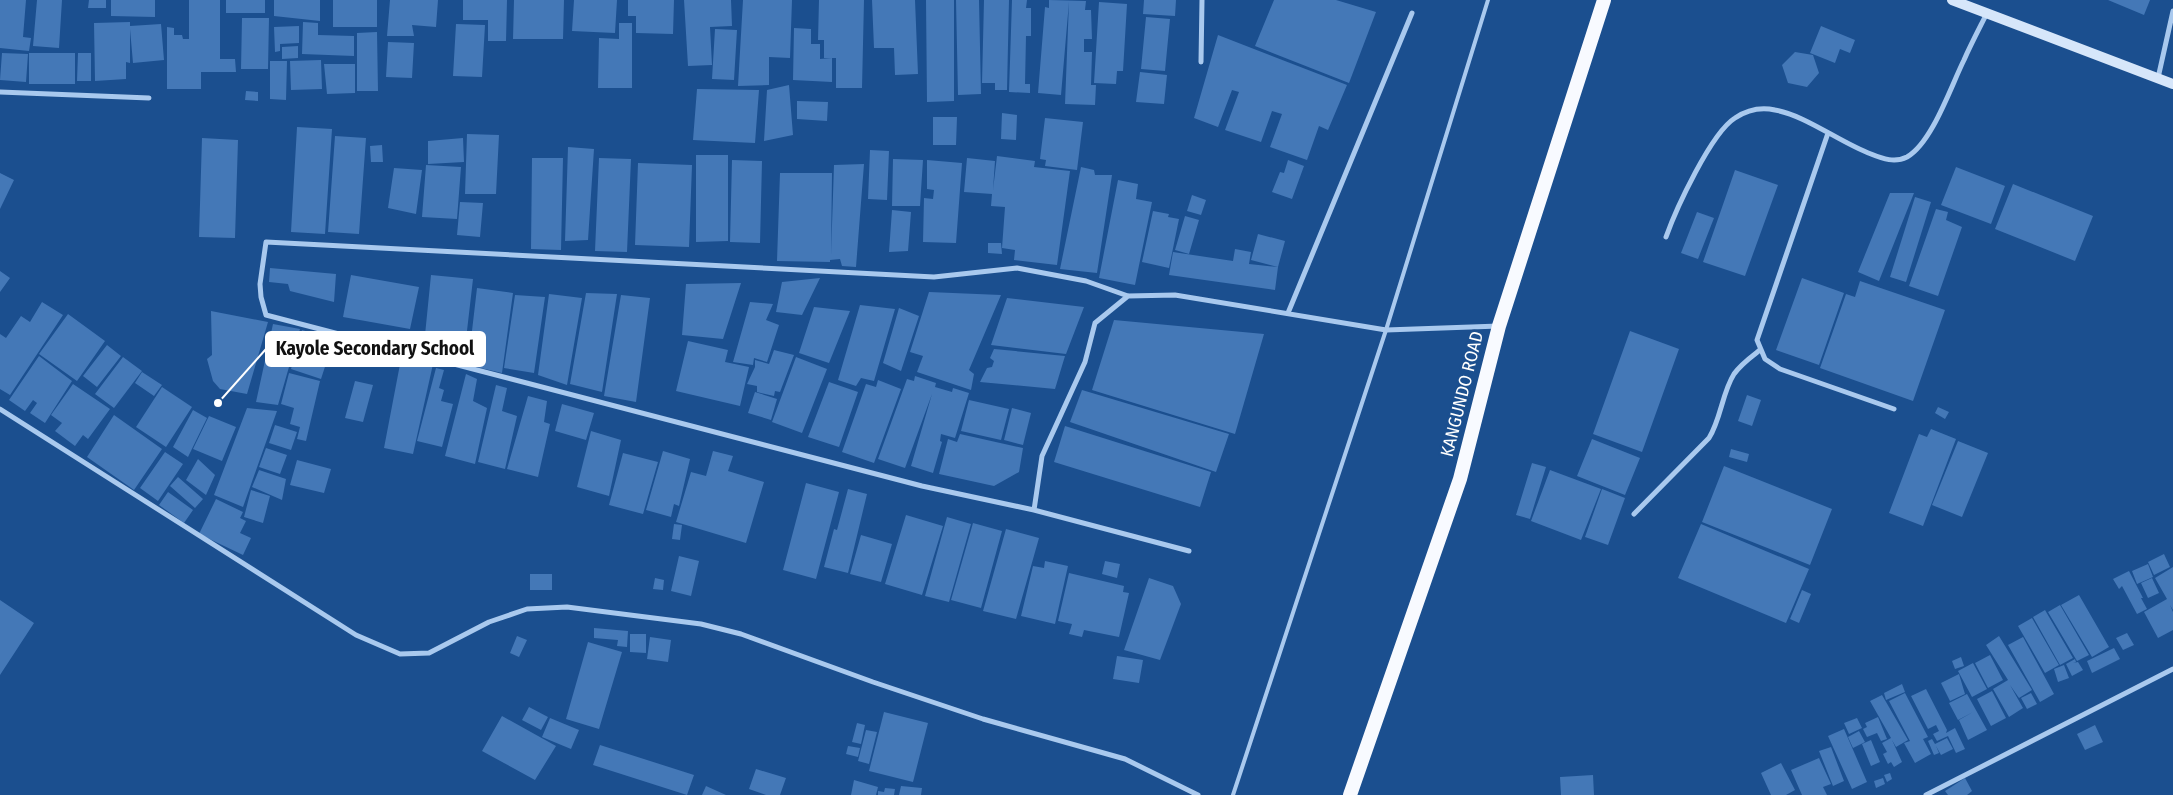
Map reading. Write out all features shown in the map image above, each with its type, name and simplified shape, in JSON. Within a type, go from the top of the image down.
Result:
[{"type":"highway","name":"KANGUNDO ROAD","points":[[1350,795],[1460,478],[1499,326],[1604,0]]},
{"type":"main road","points":[[1952,0],[2173,84]]},
{"type":"street","points":[[1201,62],[1202,0]]},
{"type":"street","points":[[2158,79],[2173,11]]},
{"type":"street","points":[[1666,237],[1679,202],[1721,130],[1735,118],[1755,109],[1776,110],[1875,156],[1897,161],[1908,156],[1919,147],[1939,115],[1987,12]]},
{"type":"street","points":[[1288,313],[1412,13]]},
{"type":"street","points":[[0,92],[149,98]]},
{"type":"street","points":[[1828,134],[1757,340],[1765,359],[1780,369],[1894,409]]},
{"type":"street","points":[[1189,551],[1034,510],[922,486],[266,314],[261,297],[260,284],[266,242],[934,277],[1017,268],[1086,280],[1128,296],[1176,295],[1386,330],[1499,326]]},
{"type":"street","points":[[1034,510],[1042,456],[1085,362],[1095,323],[1128,296]]},
{"type":"street","points":[[1634,514],[1709,438],[1715,429],[1733,375],[1742,363],[1760,350]]},
{"type":"street","points":[[0,409],[356,635],[400,654],[429,653],[489,622],[527,609],[567,608],[701,624],[741,634],[873,682],[983,719],[1124,759],[1198,795]]},
{"type":"street","points":[[1926,795],[2173,669]]},
{"type":"lane","points":[[1233,795],[1386,330],[1488,0]]},
{"type":"building","points":[[0,0],[26,0],[23,37],[31,38],[29,51],[0,48]]},
{"type":"building","points":[[37,0],[62,0],[59,48],[33,46]]},
{"type":"building","points":[[89,0],[106,0],[106,8],[88,8]]},
{"type":"building","points":[[111,0],[155,0],[155,17],[111,16]]},
{"type":"building","points":[[189,0],[220,0],[220,59],[235,59],[236,72],[201,72],[201,89],[167,89],[167,27],[174,28],[174,35],[182,35],[183,39],[189,39]]},
{"type":"building","points":[[226,0],[265,0],[265,13],[226,13]]},
{"type":"building","points":[[274,0],[320,0],[320,21],[274,16]]},
{"type":"building","points":[[333,0],[377,0],[377,27],[333,27]]},
{"type":"building","points":[[390,0],[438,0],[436,27],[412,25],[414,36],[387,36]]},
{"type":"building","points":[[463,0],[507,0],[506,41],[488,41],[488,20],[463,20]]},
{"type":"building","points":[[514,0],[564,0],[563,39],[513,39]]},
{"type":"building","points":[[574,0],[617,0],[615,33],[572,31]]},
{"type":"building","points":[[628,0],[674,0],[673,34],[636,33],[636,16],[628,16]]},
{"type":"building","points":[[684,0],[731,0],[732,26],[710,27],[712,65],[688,66]]},
{"type":"building","points":[[743,0],[792,0],[790,58],[769,57],[769,85],[738,86]]},
{"type":"building","points":[[819,0],[864,0],[862,88],[836,88],[836,58],[824,58],[824,40],[818,40]]},
{"type":"building","points":[[872,0],[915,0],[918,74],[895,75],[894,48],[874,48]]},
{"type":"building","points":[[926,0],[954,0],[954,101],[927,102]]},
{"type":"building","points":[[956,0],[979,0],[981,94],[958,95]]},
{"type":"building","points":[[984,0],[1009,0],[1007,90],[995,90],[995,83],[982,83]]},
{"type":"building","points":[[1012,0],[1027,0],[1026,8],[1031,8],[1031,36],[1026,36],[1025,84],[1030,84],[1030,93],[1009,92]]},
{"type":"building","points":[[1049,0],[1086,1],[1085,10],[1091,10],[1092,39],[1084,39],[1084,52],[1092,52],[1091,85],[1096,85],[1095,105],[1065,104],[1069,2],[1061,95],[1038,93],[1045,7],[1049,8]]},
{"type":"building","points":[[1144,0],[1176,0],[1175,16],[1143,14]]},
{"type":"building","points":[[1274,0],[1336,0],[1376,12],[1349,83],[1255,46]]},
{"type":"building","points":[[2108,0],[2150,0],[2144,15]]},
{"type":"building","points":[[1099,2],[1127,4],[1123,71],[1117,71],[1116,84],[1094,83]]},
{"type":"building","points":[[1146,17],[1170,19],[1165,71],[1141,69]]},
{"type":"building","points":[[242,18],[269,18],[268,69],[241,69]]},
{"type":"building","points":[[130,22],[130,26],[161,24],[164,60],[133,63],[130,29],[130,63],[126,62],[126,79],[95,81],[94,23]]},
{"type":"building","points":[[303,22],[318,23],[318,35],[354,36],[354,56],[302,54]]},
{"type":"building","points":[[619,23],[632,23],[632,88],[598,88],[599,38],[619,39]]},
{"type":"building","points":[[456,24],[485,25],[482,77],[453,76]]},
{"type":"building","points":[[299,26],[299,43],[280,44],[280,51],[275,52],[274,27]]},
{"type":"building","points":[[1821,26],[1855,40],[1850,53],[1840,49],[1835,63],[1810,53]]},
{"type":"building","points":[[794,28],[811,29],[811,44],[820,44],[820,59],[832,58],[832,82],[793,80]]},
{"type":"building","points":[[715,29],[737,30],[734,80],[712,79]]},
{"type":"building","points":[[377,32],[378,91],[357,91],[357,33]]},
{"type":"building","points":[[1218,35],[1347,85],[1328,130],[1319,126],[1307,160],[1270,147],[1282,114],[1272,111],[1261,142],[1225,130],[1239,92],[1232,90],[1218,127],[1194,118]]},
{"type":"building","points":[[388,42],[414,43],[412,78],[386,77]]},
{"type":"building","points":[[298,46],[298,58],[282,59],[282,47]]},
{"type":"building","points":[[1795,52],[1813,55],[1819,73],[1807,87],[1788,83],[1782,65]]},
{"type":"building","points":[[2,53],[28,54],[26,82],[0,80]]},
{"type":"building","points":[[29,53],[75,53],[75,84],[29,84]]},
{"type":"building","points":[[78,53],[91,53],[91,81],[77,81]]},
{"type":"building","points":[[321,60],[322,89],[291,90],[290,61]]},
{"type":"building","points":[[270,61],[287,61],[286,100],[270,99]]},
{"type":"building","points":[[324,64],[355,64],[355,93],[327,94]]},
{"type":"building","points":[[1140,72],[1167,75],[1164,104],[1136,102]]},
{"type":"building","points":[[789,85],[793,135],[764,141],[767,90]]},
{"type":"building","points":[[697,89],[759,90],[755,143],[693,140]]},
{"type":"building","points":[[246,91],[258,92],[258,101],[245,100]]},
{"type":"building","points":[[797,101],[828,102],[827,121],[797,119]]},
{"type":"building","points":[[1002,113],[1017,115],[1016,140],[1001,139]]},
{"type":"building","points":[[933,117],[957,117],[956,145],[933,145]]},
{"type":"building","points":[[1045,118],[1083,122],[1077,170],[1045,166],[1046,160],[1040,159]]},
{"type":"building","points":[[297,127],[332,129],[325,234],[291,232]]},
{"type":"building","points":[[467,134],[499,135],[496,194],[465,194]]},
{"type":"building","points":[[335,136],[366,138],[359,234],[328,232]]},
{"type":"building","points":[[202,138],[238,140],[235,238],[199,237]]},
{"type":"building","points":[[463,138],[464,162],[428,164],[428,141]]},
{"type":"building","points":[[382,145],[383,162],[371,162],[370,146]]},
{"type":"building","points":[[568,147],[594,149],[588,240],[565,241]]},
{"type":"building","points":[[870,150],[889,151],[887,200],[868,199]]},
{"type":"building","points":[[696,155],[728,155],[728,241],[696,242]]},
{"type":"building","points":[[997,156],[1035,161],[1034,167],[1070,171],[1057,265],[1014,260],[1015,250],[1002,248],[1005,207],[991,206],[992,194],[964,192],[967,158],[995,161],[993,190]]},
{"type":"building","points":[[532,158],[563,158],[561,250],[531,249]]},
{"type":"building","points":[[599,158],[631,159],[627,252],[595,251]]},
{"type":"building","points":[[893,159],[923,160],[920,206],[892,206]]},
{"type":"building","points":[[732,160],[762,161],[760,243],[730,242]]},
{"type":"building","points":[[927,160],[962,163],[956,243],[923,242],[924,198],[933,199],[934,190],[927,189]]},
{"type":"building","points":[[1288,160],[1304,166],[1292,199],[1272,192],[1280,172],[1284,173]]},
{"type":"building","points":[[638,163],[692,165],[689,247],[635,245]]},
{"type":"building","points":[[864,164],[856,267],[842,266],[840,259],[830,260],[830,262],[777,261],[780,173],[832,173],[831,255],[834,165]]},
{"type":"building","points":[[426,165],[461,167],[457,219],[422,217]]},
{"type":"building","points":[[1081,167],[1094,170],[1095,175],[1112,175],[1097,273],[1060,269]]},
{"type":"building","points":[[1956,167],[2005,186],[1991,224],[1941,205]]},
{"type":"building","points":[[394,168],[422,170],[416,214],[388,208]]},
{"type":"building","points":[[1735,170],[1778,185],[1745,276],[1703,262]]},
{"type":"building","points":[[0,173],[14,180],[0,209]]},
{"type":"building","points":[[1118,180],[1138,184],[1136,199],[1152,202],[1135,285],[1099,278]]},
{"type":"building","points":[[2013,184],[2093,216],[2075,261],[1995,229]]},
{"type":"building","points":[[1890,193],[1914,193],[1879,281],[1858,272]]},
{"type":"building","points":[[1192,195],[1206,200],[1201,215],[1187,211]]},
{"type":"building","points":[[1915,197],[1931,202],[1906,282],[1890,277]]},
{"type":"building","points":[[460,202],[483,203],[480,237],[457,235]]},
{"type":"building","points":[[1936,209],[1948,212],[1946,220],[1962,227],[1938,296],[1909,286]]},
{"type":"building","points":[[892,210],[911,212],[908,251],[889,252]]},
{"type":"building","points":[[1153,211],[1169,214],[1168,217],[1179,219],[1169,268],[1142,262]]},
{"type":"building","points":[[1697,212],[1714,218],[1698,259],[1681,253]]},
{"type":"building","points":[[1185,216],[1199,220],[1189,254],[1175,250]]},
{"type":"building","points":[[1258,234],[1285,241],[1278,267],[1251,260]]},
{"type":"building","points":[[988,243],[1001,243],[1002,254],[988,253]]},
{"type":"building","points":[[1235,249],[1251,252],[1249,264],[1278,267],[1275,290],[1169,275],[1173,252],[1233,261]]},
{"type":"building","points":[[270,268],[336,274],[334,302],[290,291],[288,284],[269,282]]},
{"type":"building","points":[[0,271],[10,278],[0,292]]},
{"type":"building","points":[[351,275],[419,287],[410,329],[343,317]]},
{"type":"building","points":[[431,275],[473,279],[465,348],[424,345]]},
{"type":"building","points":[[820,278],[802,315],[776,312],[782,282]]},
{"type":"building","points":[[1802,278],[1844,293],[1819,365],[1776,350]]},
{"type":"building","points":[[1860,281],[1945,310],[1913,401],[1820,368],[1846,294],[1855,297]]},
{"type":"building","points":[[741,283],[723,339],[682,335],[686,284]]},
{"type":"building","points":[[477,288],[513,293],[502,373],[468,365]]},
{"type":"building","points":[[929,292],[1001,295],[969,370],[974,374],[971,390],[917,372],[923,356],[910,352]]},
{"type":"building","points":[[586,293],[617,294],[602,392],[570,384]]},
{"type":"building","points":[[549,294],[582,298],[567,385],[538,375]]},
{"type":"building","points":[[515,295],[545,297],[534,373],[504,368]]},
{"type":"building","points":[[621,295],[650,298],[636,402],[604,396]]},
{"type":"building","points":[[1007,298],[1084,307],[1066,354],[991,345]]},
{"type":"building","points":[[42,302],[63,315],[10,395],[0,389],[0,334],[6,338],[21,316],[30,322]]},
{"type":"building","points":[[750,302],[773,304],[766,320],[779,325],[767,362],[754,358],[753,365],[733,362]]},
{"type":"building","points":[[860,305],[895,309],[874,381],[861,378],[856,386],[838,380]]},
{"type":"building","points":[[814,307],[850,311],[829,363],[799,353]]},
{"type":"building","points":[[899,308],[919,316],[901,371],[883,363]]},
{"type":"building","points":[[211,311],[268,322],[247,394],[220,389],[213,381],[207,359],[212,355]]},
{"type":"building","points":[[68,314],[105,341],[77,381],[39,354]]},
{"type":"building","points":[[1114,320],[1264,334],[1235,434],[1092,390]]},
{"type":"building","points":[[273,324],[300,329],[278,405],[256,402]]},
{"type":"building","points":[[302,330],[334,339],[321,379],[291,369]]},
{"type":"building","points":[[1630,331],[1679,349],[1642,452],[1593,434]]},
{"type":"building","points":[[688,341],[728,350],[725,362],[749,367],[740,406],[676,391]]},
{"type":"building","points":[[107,345],[121,356],[97,387],[83,376]]},
{"type":"building","points":[[994,349],[1065,356],[1055,389],[980,382],[987,368],[992,367],[994,361],[990,358]]},
{"type":"building","points":[[774,350],[794,355],[780,392],[775,391],[774,396],[757,392],[757,386],[747,384],[755,367],[755,360],[769,364]]},
{"type":"building","points":[[39,356],[72,381],[45,423],[30,413],[37,403],[33,400],[25,411],[9,400]]},
{"type":"building","points":[[123,357],[142,371],[114,408],[95,394]]},
{"type":"building","points":[[796,357],[827,369],[802,433],[772,422]]},
{"type":"building","points":[[401,359],[433,364],[413,454],[384,448]]},
{"type":"building","points":[[436,368],[444,370],[439,388],[444,390],[441,401],[453,404],[442,447],[417,441]]},
{"type":"building","points":[[142,372],[162,385],[154,396],[135,383]]},
{"type":"building","points":[[289,373],[320,381],[306,441],[297,439],[300,427],[290,424],[294,408],[281,404]]},
{"type":"building","points":[[466,374],[477,379],[473,401],[487,408],[475,464],[445,456]]},
{"type":"building","points":[[915,376],[936,383],[935,387],[952,392],[953,388],[969,393],[955,438],[941,434],[940,441],[942,442],[933,473],[911,466],[932,394],[905,468],[878,459],[907,379],[914,381]]},
{"type":"building","points":[[878,380],[901,389],[874,463],[842,452],[866,384],[876,387]]},
{"type":"building","points":[[355,381],[373,385],[363,422],[345,418]]},
{"type":"building","points":[[829,382],[858,392],[839,447],[808,437]]},
{"type":"building","points":[[73,384],[110,409],[88,439],[83,435],[75,446],[55,431],[62,423],[51,415]]},
{"type":"building","points":[[496,385],[507,388],[502,411],[517,416],[505,469],[478,462]]},
{"type":"building","points":[[162,387],[192,407],[166,447],[136,427]]},
{"type":"building","points":[[1082,390],[1229,434],[1216,472],[1070,422]]},
{"type":"building","points":[[755,392],[777,399],[771,420],[748,413]]},
{"type":"building","points":[[1747,395],[1761,400],[1752,426],[1738,421]]},
{"type":"building","points":[[528,396],[547,401],[544,422],[550,424],[538,477],[507,469]]},
{"type":"building","points":[[969,400],[1009,409],[1001,440],[961,431]]},
{"type":"building","points":[[562,404],[594,413],[586,440],[555,431]]},
{"type":"building","points":[[1938,407],[1949,412],[1945,419],[1935,413]]},
{"type":"building","points":[[247,408],[277,411],[243,507],[214,495]]},
{"type":"building","points":[[1012,408],[1031,413],[1023,445],[1004,440]]},
{"type":"building","points":[[193,410],[207,418],[188,457],[173,447]]},
{"type":"building","points":[[114,415],[162,449],[134,490],[87,457]]},
{"type":"building","points":[[209,416],[236,427],[222,461],[193,449]]},
{"type":"building","points":[[275,425],[297,432],[291,450],[269,443]]},
{"type":"building","points":[[1065,426],[1211,472],[1200,507],[1054,462]]},
{"type":"building","points":[[1931,429],[1956,439],[1923,526],[1889,513],[1919,434],[1927,437]]},
{"type":"building","points":[[591,431],[621,440],[609,496],[577,487]]},
{"type":"building","points":[[960,434],[1023,448],[1019,472],[994,486],[939,474],[948,439],[957,442]]},
{"type":"building","points":[[1592,439],[1640,458],[1625,495],[1577,476]]},
{"type":"building","points":[[1958,441],[1988,453],[1962,517],[1932,505]]},
{"type":"building","points":[[266,448],[287,455],[280,474],[259,467]]},
{"type":"building","points":[[1731,449],[1749,454],[1747,462],[1729,457]]},
{"type":"building","points":[[663,451],[690,459],[679,506],[674,504],[671,517],[646,510]]},
{"type":"building","points":[[713,451],[733,456],[728,471],[764,482],[746,543],[676,522],[691,472],[706,476]]},
{"type":"building","points":[[165,452],[183,464],[158,501],[140,488]]},
{"type":"building","points":[[623,453],[658,462],[643,514],[609,505]]},
{"type":"building","points":[[198,459],[215,475],[206,495],[186,480]]},
{"type":"building","points":[[297,460],[331,469],[324,493],[290,485]]},
{"type":"building","points":[[1532,463],[1546,467],[1530,519],[1516,515]]},
{"type":"building","points":[[1724,466],[1832,509],[1810,565],[1702,522]]},
{"type":"building","points":[[259,470],[286,479],[282,500],[252,487]]},
{"type":"building","points":[[1550,470],[1601,489],[1581,540],[1531,521]]},
{"type":"building","points":[[178,477],[203,499],[195,508],[170,486]]},
{"type":"building","points":[[806,483],[839,492],[816,579],[783,570]]},
{"type":"building","points":[[848,489],[867,494],[848,573],[824,567],[834,529],[837,530]]},
{"type":"building","points":[[1602,489],[1625,498],[1608,545],[1585,537]]},
{"type":"building","points":[[251,490],[270,496],[263,523],[244,517]]},
{"type":"building","points":[[168,492],[193,510],[184,523],[159,505]]},
{"type":"building","points":[[216,499],[243,512],[240,518],[246,521],[240,533],[251,538],[243,555],[199,534]]},
{"type":"building","points":[[906,515],[943,526],[922,595],[885,584]]},
{"type":"building","points":[[947,517],[971,524],[949,602],[925,596]]},
{"type":"building","points":[[973,523],[1002,531],[981,608],[951,600]]},
{"type":"building","points":[[674,524],[682,525],[680,540],[672,539]]},
{"type":"building","points":[[1701,524],[1809,569],[1786,623],[1678,578]]},
{"type":"building","points":[[1006,529],[1039,538],[1016,619],[983,611]]},
{"type":"building","points":[[861,535],[892,544],[881,582],[850,574]]},
{"type":"building","points":[[2164,554],[2170,567],[2154,575],[2148,562]]},
{"type":"building","points":[[679,556],[699,561],[691,596],[671,591]]},
{"type":"building","points":[[1045,561],[1068,566],[1055,624],[1021,616],[1033,566],[1044,568]]},
{"type":"building","points":[[1105,561],[1120,564],[1117,578],[1102,574]]},
{"type":"building","points":[[2148,564],[2153,577],[2137,584],[2132,571]]},
{"type":"building","points":[[2173,567],[2173,610],[2170,605],[2173,612],[2173,630],[2158,638],[2144,612],[2167,599],[2155,578]]},
{"type":"building","points":[[2129,571],[2147,609],[2137,614],[2122,586],[2119,589],[2113,579]]},
{"type":"building","points":[[1069,573],[1124,586],[1123,592],[1129,593],[1119,637],[1084,630],[1082,637],[1069,634],[1072,624],[1058,621]]},
{"type":"building","points":[[530,574],[552,574],[552,590],[530,590]]},
{"type":"building","points":[[655,578],[664,580],[663,590],[653,589]]},
{"type":"building","points":[[1149,578],[1173,586],[1181,604],[1160,660],[1124,650]]},
{"type":"building","points":[[2152,578],[2159,593],[2148,598],[2141,583]]},
{"type":"building","points":[[1802,590],[1811,594],[1799,623],[1790,619]]},
{"type":"building","points":[[2079,595],[2109,647],[2092,657],[2061,605]]},
{"type":"building","points":[[0,600],[34,623],[0,675]]},
{"type":"building","points":[[2060,605],[2089,655],[2077,661],[2048,612]]},
{"type":"building","points":[[2045,610],[2073,658],[2060,665],[2033,617]]},
{"type":"building","points":[[2032,618],[2059,665],[2045,673],[2018,626]]},
{"type":"building","points":[[594,628],[628,631],[627,647],[617,646],[618,640],[594,638]]},
{"type":"building","points":[[2127,633],[2134,645],[2123,650],[2116,638]]},
{"type":"building","points":[[630,634],[646,634],[646,653],[630,652]]},
{"type":"building","points":[[517,636],[527,640],[519,657],[510,653]]},
{"type":"building","points":[[1999,636],[2032,690],[2019,698],[2010,685],[2023,708],[2009,717],[1993,689],[2008,680],[1986,645]]},
{"type":"building","points":[[650,637],[671,640],[668,662],[647,659]]},
{"type":"building","points":[[2023,637],[2054,694],[2040,702],[2008,645]]},
{"type":"building","points":[[588,642],[622,652],[599,729],[566,719]]},
{"type":"building","points":[[2114,648],[2120,659],[2092,673],[2087,661]]},
{"type":"building","points":[[1990,655],[2003,680],[1988,688],[1975,663]]},
{"type":"building","points":[[1117,656],[1143,660],[1139,683],[1113,679]]},
{"type":"building","points":[[1961,657],[1964,666],[1955,669],[1952,661]]},
{"type":"building","points":[[2075,659],[2076,662],[2073,663],[2078,662],[2083,670],[2072,676],[2066,664]]},
{"type":"building","points":[[1973,663],[1987,689],[1972,697],[1958,671]]},
{"type":"building","points":[[2064,665],[2069,678],[2058,682],[2054,669]]},
{"type":"building","points":[[1959,674],[1965,694],[1950,701],[1941,683]]},
{"type":"building","points":[[1902,684],[1905,692],[1886,700],[1884,693]]},
{"type":"building","points":[[1926,689],[1947,730],[1946,733],[1955,728],[1965,749],[1956,753],[1948,736],[1937,741],[1933,734],[1939,731],[1936,725],[1928,729],[1911,696]]},
{"type":"building","points":[[1992,691],[2006,718],[1991,726],[1977,699]]},
{"type":"building","points":[[1905,693],[1928,737],[1923,739],[1931,754],[1915,763],[1904,743],[1910,741],[1889,701]]},
{"type":"building","points":[[2031,693],[2037,704],[2027,709],[2021,698]]},
{"type":"building","points":[[1967,694],[1987,730],[1968,740],[1959,720],[1973,712],[1958,720],[1949,703]]},
{"type":"building","points":[[1882,695],[1908,740],[1896,747],[1892,740],[1902,762],[1894,767],[1891,762],[1888,764],[1883,754],[1887,752],[1882,743],[1891,738],[1870,701]]},
{"type":"building","points":[[529,707],[548,717],[541,730],[522,720]]},
{"type":"building","points":[[884,712],[928,723],[913,782],[869,771]]},
{"type":"building","points":[[502,716],[556,746],[535,780],[482,751]]},
{"type":"building","points":[[1878,717],[1887,739],[1881,741],[1877,733],[1867,737],[1863,729],[1867,727],[1865,723]]},
{"type":"building","points":[[550,718],[579,730],[571,749],[542,737]]},
{"type":"building","points":[[1857,718],[1862,728],[1849,734],[1844,723]]},
{"type":"building","points":[[857,723],[865,725],[861,744],[852,742]]},
{"type":"building","points":[[2095,725],[2103,742],[2085,750],[2077,734]]},
{"type":"building","points":[[1844,729],[1867,782],[1852,789],[1828,736]]},
{"type":"building","points":[[866,730],[877,732],[869,764],[858,761]]},
{"type":"building","points":[[1859,731],[1865,742],[1853,748],[1848,737]]},
{"type":"building","points":[[1947,738],[1953,749],[1941,755],[1936,746],[1939,753],[1934,755],[1928,741],[1932,739],[1935,744]]},
{"type":"building","points":[[1871,740],[1880,762],[1871,766],[1862,744]]},
{"type":"building","points":[[600,745],[694,775],[687,795],[593,765]]},
{"type":"building","points":[[848,746],[860,748],[858,757],[846,754]]},
{"type":"building","points":[[1831,747],[1844,781],[1833,786],[1819,751]]},
{"type":"building","points":[[1819,758],[1831,784],[1823,787],[1827,795],[1802,795],[1791,770]]},
{"type":"building","points":[[1781,763],[1795,790],[1786,795],[1771,795],[1761,773]]},
{"type":"building","points":[[756,769],[786,778],[780,795],[766,795],[749,789]]},
{"type":"building","points":[[1890,773],[1892,779],[1887,782],[1884,775]]},
{"type":"building","points":[[1593,775],[1594,795],[1561,795],[1560,777]]},
{"type":"building","points":[[1883,778],[1885,784],[1876,788],[1874,781]]},
{"type":"building","points":[[1965,778],[1972,791],[1967,795],[1948,795],[1945,791]]},
{"type":"building","points":[[854,780],[878,787],[876,795],[851,795]]},
{"type":"building","points":[[706,786],[726,795],[702,795]]},
{"type":"building","points":[[901,786],[922,788],[921,795],[899,795]]},
{"type":"building","points":[[885,788],[895,789],[894,795],[878,795],[878,791],[884,792]]},
{"type":"place","name":"Kayole Secondary School","points":[[218,403]]}]
